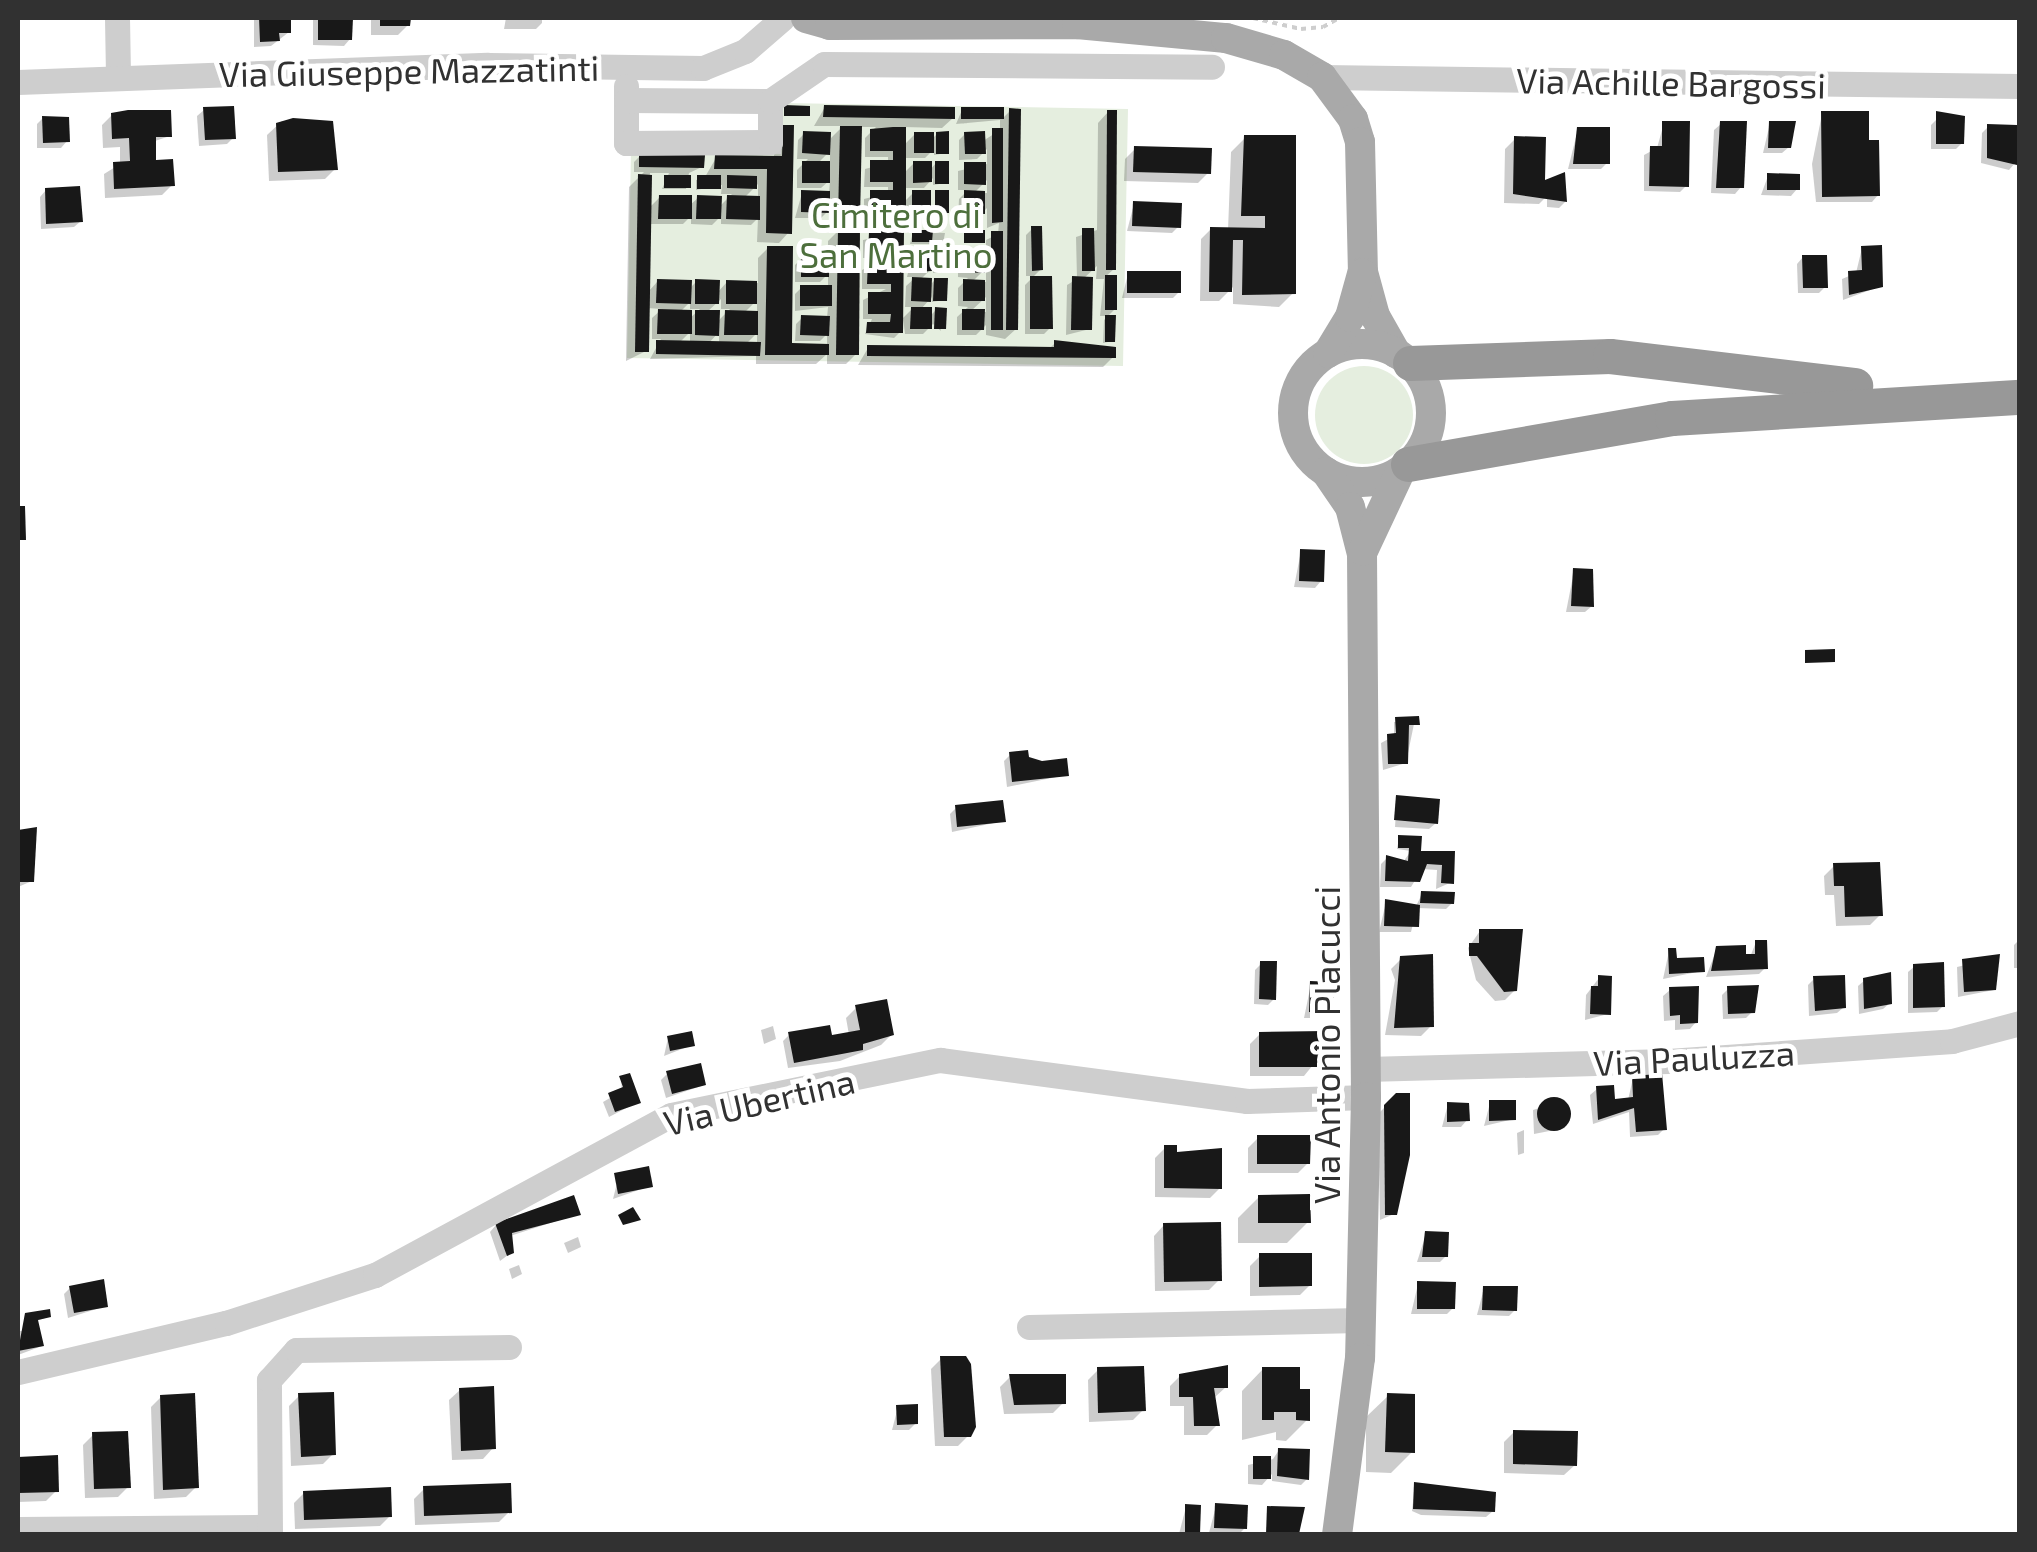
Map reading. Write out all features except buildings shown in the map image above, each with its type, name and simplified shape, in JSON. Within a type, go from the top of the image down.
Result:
[{"type":"highway","points":[[1403,358],[1610,356],[2005,396]]},
{"type":"highway","points":[[1404,467],[1672,418],[2005,396]]},
{"type":"main road","name":"Via Antonio Placucci","points":[[806,18],[830,26],[1077,21],[1226,38],[1284,55],[1322,77],[1353,119],[1360,142],[1363,272],[1375,316],[1430,403],[1422,447],[1404,467],[1371,523],[1362,554]]},
{"type":"main road","name":"Via Antonio Placucci","points":[[1337,1534],[1360,1320],[1366,1083],[1362,554],[1350,507],[1326,472],[1301,446],[1293,405],[1310,367],[1328,353],[1350,318],[1363,272]]},
{"type":"main road","points":[[1328,353],[1362,344],[1403,358]]},
{"type":"main road","points":[[1326,472],[1372,481],[1404,467]]},
{"type":"street","points":[[118,18],[118,78]]},
{"type":"street","name":"Via Giuseppe Mazzatinti","points":[[18,82],[724,64],[783,18]]},
{"type":"street","points":[[1076,66],[1077,21]]},
{"type":"street","points":[[957,65],[975,22]]},
{"type":"street","points":[[638,100],[770,102],[824,64],[1212,67]]},
{"type":"street","points":[[637,67],[638,100],[626,143],[770,142],[770,102]]},
{"type":"street","name":"Via Achille Bargossi","points":[[1322,77],[2020,86]]},
{"type":"street","name":"Via Pauluzza","points":[[1366,1083],[1934,1043],[2020,1023]]},
{"type":"street","name":"Via Ubertina","points":[[18,1372],[208,1327],[376,1275],[671,1115],[940,1060],[1036,1068],[1247,1101],[1366,1083]]},
{"type":"street","points":[[1029,1327],[1360,1320]]},
{"type":"street","points":[[18,1529],[270,1531],[269,1380],[296,1350],[509,1347]]},
{"type":"path","points":[[1253,18],[1301,29],[1323,28],[1339,18]]},
{"type":"green space","name":"Cimitero di San Martino","points":[[783,103],[1128,109],[1123,366],[627,358],[631,151],[781,154]]},
{"type":"green space","points":[[1364,366],[1383,369],[1399,380],[1410,396],[1410,434],[1399,450],[1383,461],[1364,464],[1345,461],[1329,450],[1318,434],[1315,415],[1318,396],[1329,380],[1345,369]]}]
